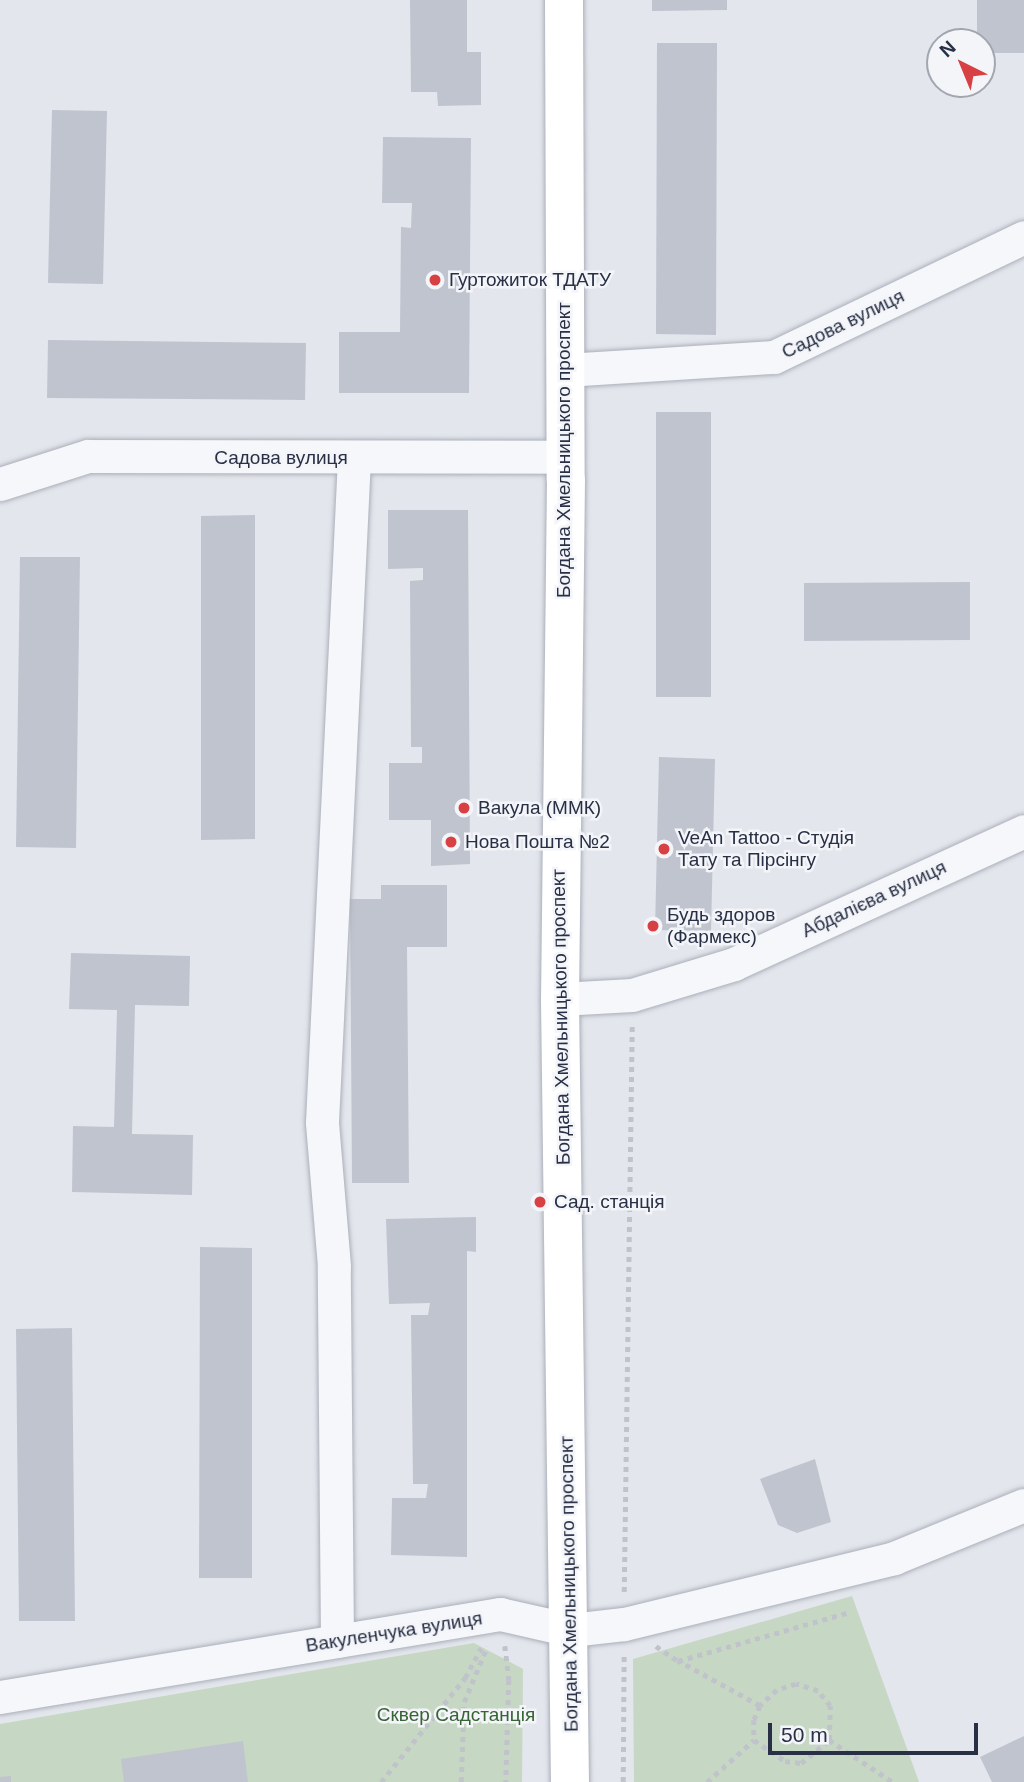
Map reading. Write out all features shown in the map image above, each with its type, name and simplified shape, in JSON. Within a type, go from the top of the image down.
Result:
[{"type":"highway","name":"Богдана Хмельницького проспект","points":[[564,0],[566,457],[560,999],[571,1630],[570,1782]]},
{"type":"street","name":"Садова вулиця","points":[[566,370],[774,357],[1024,237]]},
{"type":"street","name":"Садова вулиця","points":[[0,484],[88,456],[566,457]]},
{"type":"street","points":[[337,1642],[334,1266],[322,1122],[354,458]]},
{"type":"street","name":"Абдалієва вулиця","points":[[560,999],[632,995],[734,964],[1024,831]]},
{"type":"street","name":"Вакуленчука вулиця","points":[[0,1697],[500,1614],[571,1630],[624,1624],[894,1558],[1024,1505]]},
{"type":"path","points":[[623,1782],[632,995]]},
{"type":"path","points":[[760,1706],[678,1661],[850,1612]]},
{"type":"path","points":[[381,1782],[465,1678],[500,1614]]},
{"type":"path","points":[[461,1782],[464,1702],[500,1614]]},
{"type":"path","points":[[500,1614],[509,1680],[506,1782]]},
{"type":"path","points":[[707,1782],[754,1740],[754,1720],[760,1706],[777,1690],[796,1684],[818,1691],[830,1706],[830,1740]]},
{"type":"path","points":[[754,1740],[785,1761],[801,1763],[830,1740]]},
{"type":"path","points":[[830,1740],[893,1782]]},
{"type":"green space","points":[[852,1596],[919,1782],[634,1782],[633,1659]]},
{"type":"green space","name":"Сквер Садстанція","points":[[474,1643],[523,1669],[522,1782],[0,1782],[0,1724]]},
{"type":"building","points":[[410,0],[467,0],[467,52],[481,52],[481,105],[438,106],[437,92],[411,92]]},
{"type":"building","points":[[652,0],[727,0],[727,10],[652,11]]},
{"type":"building","points":[[977,0],[1024,0],[1024,53],[996,53],[996,28],[977,28]]},
{"type":"building","points":[[657,43],[717,43],[716,335],[656,334]]},
{"type":"building","points":[[52,110],[107,111],[103,284],[48,283]]},
{"type":"building","name":"Гуртожиток ТДАТУ","points":[[383,137],[471,138],[469,393],[339,393],[339,332],[400,332],[401,227],[411,228],[412,203],[382,203]]},
{"type":"building","points":[[48,340],[306,343],[305,400],[47,398]]},
{"type":"building","points":[[656,412],[711,412],[711,697],[656,697]]},
{"type":"building","points":[[388,510],[468,510],[470,864],[431,866],[431,820],[389,820],[389,763],[422,763],[422,747],[411,747],[410,581],[423,580],[423,568],[388,569]]},
{"type":"building","points":[[255,515],[255,839],[201,840],[201,516]]},
{"type":"building","points":[[20,557],[80,557],[76,848],[16,847]]},
{"type":"building","points":[[970,582],[970,640],[804,641],[804,583]]},
{"type":"building","points":[[659,757],[715,759],[711,931],[655,930]]},
{"type":"building","points":[[381,885],[447,885],[447,947],[407,947],[409,1183],[352,1183],[350,899],[381,899]]},
{"type":"building","points":[[71,953],[190,956],[189,1006],[135,1005],[132,1134],[193,1135],[192,1195],[72,1192],[73,1126],[114,1127],[117,1010],[69,1009]]},
{"type":"building","points":[[476,1217],[476,1252],[467,1251],[467,1557],[391,1555],[392,1498],[426,1498],[428,1484],[413,1484],[411,1315],[428,1315],[430,1303],[389,1304],[386,1219]]},
{"type":"building","points":[[200,1247],[252,1248],[252,1578],[199,1578]]},
{"type":"building","points":[[72,1328],[75,1621],[19,1621],[16,1329]]},
{"type":"building","points":[[815,1459],[831,1522],[797,1533],[778,1525],[760,1479]]},
{"type":"building","points":[[1024,1736],[1024,1782],[992,1782],[980,1757]]},
{"type":"building","points":[[243,1741],[248,1782],[124,1782],[121,1759]]},
{"type":"building","points":[[11,1776],[11,1782],[0,1782],[0,1777]]},
{"type":"place","name":"Гуртожиток ТДАТУ","points":[[435,280]]},
{"type":"place","name":"Вакула (ММК)","points":[[464,808]]},
{"type":"place","name":"Нова Пошта №2","points":[[451,842]]},
{"type":"place","name":"VeAn Tattoo - Студія Тату та Пірсінгу","points":[[664,849]]},
{"type":"place","name":"Будь здоров (Фармекс)","points":[[653,926]]},
{"type":"place","name":"Сад. станція","points":[[540,1202]]}]
